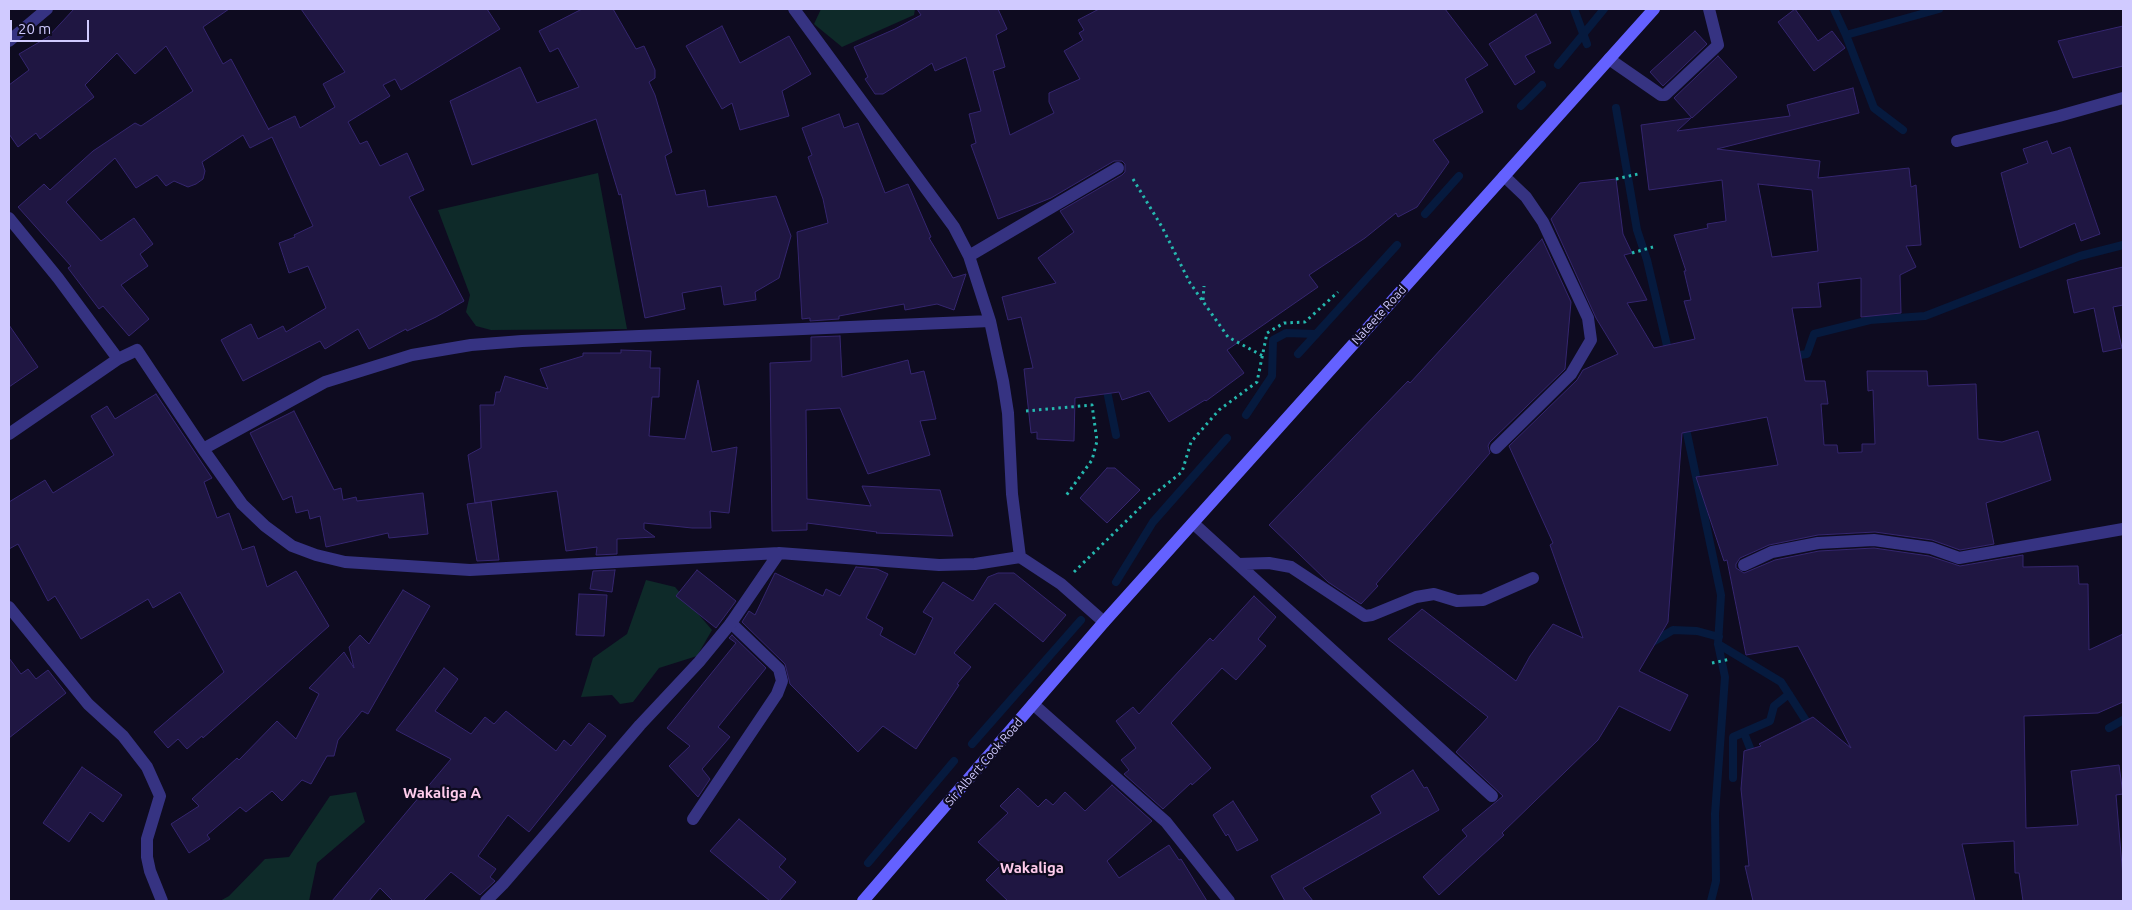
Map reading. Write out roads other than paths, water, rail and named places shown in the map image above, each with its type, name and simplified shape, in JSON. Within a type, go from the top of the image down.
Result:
[{"type":"main road","name":"Nateete Road","points":[[1104,622],[1654,9]]},
{"type":"main road","name":"Sir Albert Cook Road","points":[[863,901],[1104,622]]},
{"type":"street","points":[[9,41],[47,9]]},
{"type":"street","points":[[794,9],[954,227],[969,256],[990,321],[1008,413],[1012,494],[1020,558]]},
{"type":"street","points":[[1609,59],[1661,95],[1665,95],[1718,46],[1709,9]]},
{"type":"street","points":[[1957,141],[2123,98]]},
{"type":"street","points":[[969,256],[1118,168]]},
{"type":"street","points":[[1496,448],[1571,374],[1591,340],[1588,318],[1543,222],[1526,197],[1504,176]]},
{"type":"street","points":[[9,218],[58,278],[118,359]]},
{"type":"street","points":[[203,449],[326,382],[412,355],[471,345],[522,341],[990,321]]},
{"type":"street","points":[[9,434],[118,359],[137,350],[242,504],[265,526],[292,546],[316,555],[346,562],[470,570],[779,553],[939,565],[975,564],[1020,558],[1061,584],[1104,622]]},
{"type":"street","points":[[1193,523],[1492,796]]},
{"type":"street","points":[[1744,564],[1772,552],[1818,543],[1874,540],[1931,548],[1959,558],[2123,529]]},
{"type":"street","points":[[486,901],[731,624],[779,553]]},
{"type":"street","points":[[1238,564],[1269,563],[1292,567],[1365,616],[1372,615],[1416,597],[1434,594],[1456,601],[1483,600],[1533,578]]},
{"type":"street","points":[[9,607],[88,704],[123,736],[147,767],[160,796],[147,839],[150,871],[162,901]]},
{"type":"street","points":[[693,819],[777,694],[782,681],[779,669],[731,624]]},
{"type":"street","points":[[1033,704],[1166,822],[1229,901]]},
{"type":"waterway","points":[[1574,9],[1587,44]]},
{"type":"waterway","points":[[1558,65],[1604,9]]},
{"type":"waterway","points":[[1834,9],[1846,35]]},
{"type":"waterway","points":[[1903,130],[1874,108],[1846,35],[1939,9]]},
{"type":"waterway","points":[[1521,106],[1542,85]]},
{"type":"waterway","points":[[1616,108],[1637,230],[1647,260],[1669,354]]},
{"type":"waterway","points":[[1425,214],[1459,176]]},
{"type":"waterway","points":[[1298,354],[1397,245]]},
{"type":"waterway","points":[[1792,356],[1807,354],[1814,334],[1870,320],[1925,316],[2080,256],[2123,245]]},
{"type":"waterway","points":[[1246,415],[1272,376],[1273,340],[1286,333],[1316,334]]},
{"type":"waterway","points":[[1106,386],[1116,435]]},
{"type":"waterway","points":[[1685,424],[1721,595],[1718,644],[1725,677],[1715,814],[1716,881],[1711,901]]},
{"type":"waterway","points":[[1116,582],[1153,522],[1227,438]]},
{"type":"waterway","points":[[972,744],[1081,620]]},
{"type":"waterway","points":[[1651,643],[1673,630],[1697,631],[1719,637]]},
{"type":"waterway","points":[[1718,644],[1781,682],[1810,727]]},
{"type":"waterway","points":[[1733,778],[1733,737],[1770,721],[1774,706],[1789,694]]},
{"type":"waterway","points":[[2109,728],[2123,720]]},
{"type":"waterway","points":[[1744,733],[1750,748]]},
{"type":"waterway","points":[[868,863],[954,761]]},
{"type":"district","name":"Wakaliga A","points":[[442,793]]},
{"type":"district","name":"Wakaliga","points":[[1032,868]]}]
